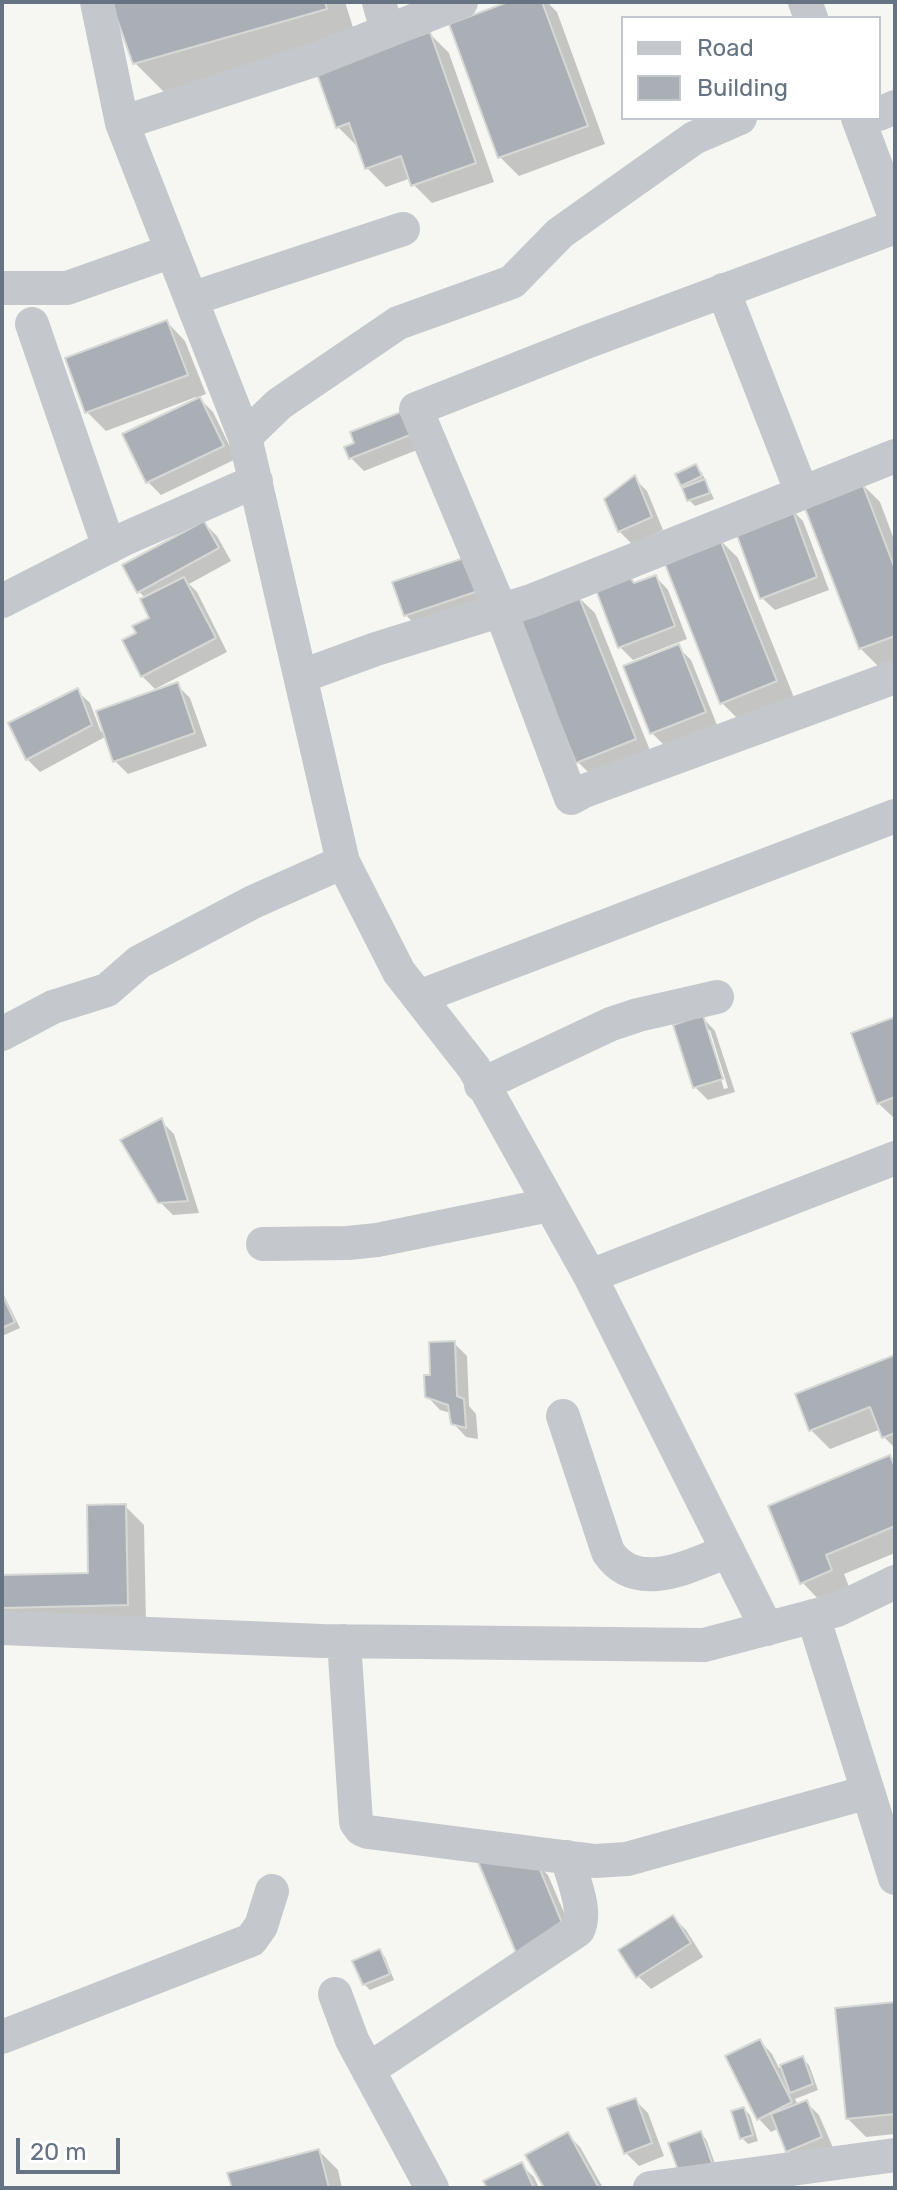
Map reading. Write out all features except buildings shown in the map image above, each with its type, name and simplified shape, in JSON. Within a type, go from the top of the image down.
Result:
[{"type":"street","points":[[97,2],[122,123],[245,437],[343,862],[399,972],[474,1068],[590,1276],[767,1629]]},
{"type":"street","points":[[122,123],[317,59],[383,17],[461,2]]},
{"type":"street","points":[[245,437],[279,404],[398,323],[512,282],[560,233],[694,138],[735,120]]},
{"type":"street","points":[[868,120],[895,217]]},
{"type":"street","points":[[895,227],[416,409],[501,611],[571,798],[895,677]]},
{"type":"street","points":[[191,299],[403,229]]},
{"type":"street","points":[[2,288],[67,288],[172,251]]},
{"type":"street","points":[[723,290],[802,493]]},
{"type":"street","points":[[32,324],[109,547]]},
{"type":"street","points":[[302,676],[376,649],[531,601],[895,456]]},
{"type":"street","points":[[2,601],[109,547],[256,481]]},
{"type":"street","points":[[419,997],[895,816]]},
{"type":"street","points":[[2,1034],[53,1007],[107,990],[139,962],[253,902],[343,862]]},
{"type":"street","points":[[481,1085],[611,1024],[717,997]]},
{"type":"street","points":[[590,1276],[891,1171]]},
{"type":"street","points":[[263,1244],[377,1240],[549,1205]]},
{"type":"street","points":[[563,1416],[608,1552],[620,1566],[643,1574],[663,1574],[728,1551]]},
{"type":"street","points":[[2,1628],[344,1641],[704,1645],[837,1610],[895,1582]]},
{"type":"street","points":[[813,1616],[895,1878]]},
{"type":"street","points":[[344,1641],[356,1822],[368,1832],[595,1861],[627,1859],[868,1792]]},
{"type":"street","points":[[368,2070],[578,1930],[582,1922],[581,1912],[567,1857]]},
{"type":"street","points":[[2,2037],[251,1940],[261,1926],[272,1891]]},
{"type":"street","points":[[335,1994],[352,2040],[432,2188]]},
{"type":"street","points":[[650,2188],[895,2155]]}]
